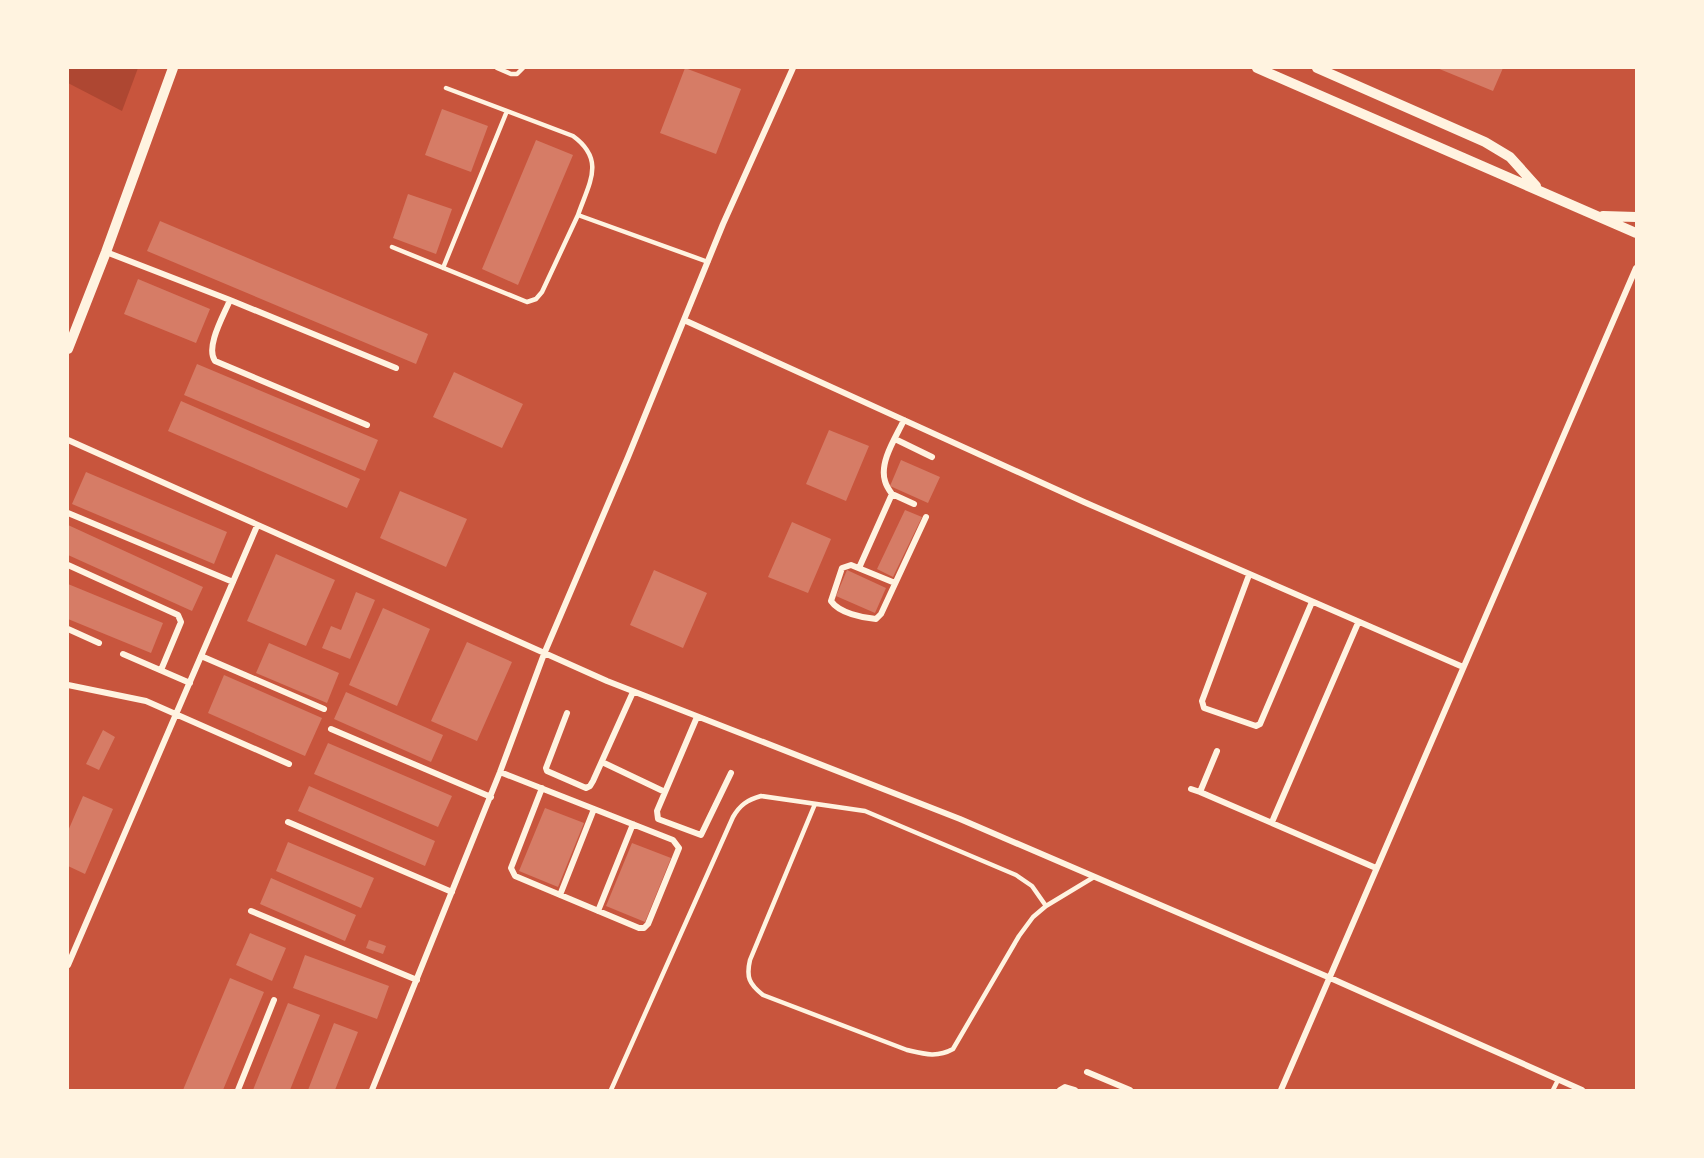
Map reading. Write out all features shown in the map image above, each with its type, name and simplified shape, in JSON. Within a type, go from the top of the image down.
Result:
[{"type":"street","points":[[68,349],[173,68]]},
{"type":"street","points":[[372,1090],[500,772],[544,654],[708,262],[793,68]]},
{"type":"street","points":[[1257,68],[1636,233]]},
{"type":"street","points":[[1317,68],[1485,142],[1510,157],[1540,191]]},
{"type":"street","points":[[1597,216],[1636,217]]},
{"type":"street","points":[[106,252],[396,368]]},
{"type":"street","points":[[1281,1090],[1636,268]]},
{"type":"street","points":[[230,300],[211,346],[211,355],[215,361],[368,425]]},
{"type":"street","points":[[684,320],[1250,575],[1463,667]]},
{"type":"street","points":[[904,420],[886,459],[884,473],[885,481],[892,494],[914,504]]},
{"type":"street","points":[[895,439],[932,457]]},
{"type":"street","points":[[68,440],[544,654],[633,692],[960,819],[1582,1090]]},
{"type":"street","points":[[859,568],[892,494]]},
{"type":"street","points":[[68,513],[233,582]]},
{"type":"street","points":[[895,583],[851,565],[842,568],[831,601],[834,606],[865,618],[876,619],[881,614],[926,517]]},
{"type":"street","points":[[68,965],[257,526]]},
{"type":"street","points":[[68,565],[178,615],[181,622],[161,670]]},
{"type":"street","points":[[1250,575],[1202,701],[1204,708],[1256,726],[1260,724],[1312,602]]},
{"type":"street","points":[[1272,822],[1358,622]]},
{"type":"street","points":[[68,629],[99,643]]},
{"type":"street","points":[[123,654],[190,683]]},
{"type":"street","points":[[201,656],[324,709]]},
{"type":"street","points":[[68,685],[146,701],[289,764]]},
{"type":"street","points":[[567,713],[546,768],[547,771],[586,788],[590,786],[602,762],[633,692]]},
{"type":"street","points":[[697,717],[657,811],[658,819],[701,835],[731,773]]},
{"type":"street","points":[[331,729],[490,797]]},
{"type":"street","points":[[1200,792],[1217,751]]},
{"type":"street","points":[[602,762],[665,792]]},
{"type":"street","points":[[500,772],[542,788],[672,840],[679,848],[645,928],[639,928],[515,876],[511,868],[542,788]]},
{"type":"street","points":[[1191,789],[1376,868]]},
{"type":"street","points":[[560,895],[594,809]]},
{"type":"street","points":[[288,822],[452,892]]},
{"type":"street","points":[[598,911],[633,824]]},
{"type":"street","points":[[251,911],[417,980]]},
{"type":"street","points":[[238,1090],[274,1000]]},
{"type":"street","points":[[1087,1072],[1130,1090]]},
{"type":"street","points":[[1060,1090],[1065,1088],[1075,1090]]},
{"type":"lane","points":[[497,68],[517,74],[523,68]]},
{"type":"lane","points":[[392,247],[526,302],[536,299],[542,292],[578,215],[594,169],[588,150],[573,136],[446,88]]},
{"type":"lane","points":[[443,268],[507,111]]},
{"type":"lane","points":[[578,215],[708,262]]},
{"type":"lane","points":[[611,1090],[740,806],[750,799],[761,796],[865,811],[1016,875],[1032,886],[1046,906]]},
{"type":"lane","points":[[815,804],[750,960],[747,974],[752,986],[763,995],[907,1050],[927,1055],[943,1055],[953,1049],[1019,936],[1033,917],[1046,906],[1094,877]]},
{"type":"lane","points":[[1553,1090],[1558,1080]]},
{"type":"shaded area","points":[[68,68],[138,68],[122,111],[68,83]]},
{"type":"building","points":[[685,68],[741,89],[716,154],[660,133]]},
{"type":"building","points":[[1437,68],[1503,68],[1493,91]]},
{"type":"building","points":[[442,109],[488,126],[471,172],[425,155]]},
{"type":"building","points":[[536,140],[573,155],[518,285],[482,269]]},
{"type":"building","points":[[408,194],[452,209],[436,254],[393,238]]},
{"type":"building","points":[[160,221],[428,334],[416,364],[147,251]]},
{"type":"building","points":[[138,279],[210,309],[196,343],[124,314]]},
{"type":"building","points":[[197,364],[378,440],[365,471],[184,395]]},
{"type":"building","points":[[454,372],[523,404],[502,448],[433,417]]},
{"type":"building","points":[[181,401],[360,479],[347,508],[168,431]]},
{"type":"building","points":[[829,430],[869,446],[846,501],[806,484]]},
{"type":"building","points":[[901,460],[940,477],[928,503],[890,486]]},
{"type":"building","points":[[86,472],[227,532],[214,564],[72,504]]},
{"type":"building","points":[[400,491],[467,519],[446,567],[380,538]]},
{"type":"building","points":[[905,510],[922,517],[893,577],[877,569]]},
{"type":"building","points":[[792,522],[831,539],[808,593],[768,577]]},
{"type":"building","points":[[68,525],[203,587],[192,611],[68,555]]},
{"type":"building","points":[[276,554],[335,580],[306,646],[247,621]]},
{"type":"building","points":[[654,570],[707,593],[683,648],[630,625]]},
{"type":"building","points":[[847,570],[886,588],[875,613],[836,596]]},
{"type":"building","points":[[68,584],[163,623],[151,653],[68,619]]},
{"type":"building","points":[[356,592],[375,600],[350,659],[322,648],[331,626],[341,630]]},
{"type":"building","points":[[383,608],[430,629],[397,706],[349,685]]},
{"type":"building","points":[[467,642],[512,662],[477,741],[431,721]]},
{"type":"building","points":[[269,643],[339,673],[327,703],[256,673]]},
{"type":"building","points":[[224,675],[322,718],[305,756],[208,713]]},
{"type":"building","points":[[346,692],[443,735],[431,762],[334,719]]},
{"type":"building","points":[[103,730],[115,737],[99,770],[86,764]]},
{"type":"building","points":[[328,743],[452,796],[438,827],[314,774]]},
{"type":"building","points":[[309,786],[435,841],[425,866],[298,811]]},
{"type":"building","points":[[83,796],[113,809],[85,874],[68,866],[68,831]]},
{"type":"building","points":[[545,808],[584,823],[558,887],[519,871]]},
{"type":"building","points":[[288,842],[374,878],[361,908],[276,871]]},
{"type":"building","points":[[632,843],[671,858],[645,922],[606,906]]},
{"type":"building","points":[[271,878],[356,915],[345,941],[260,904]]},
{"type":"building","points":[[250,933],[286,948],[272,981],[236,965]]},
{"type":"building","points":[[369,940],[386,946],[383,954],[366,948]]},
{"type":"building","points":[[305,955],[389,986],[377,1019],[293,988]]},
{"type":"building","points":[[230,978],[264,992],[223,1090],[183,1090]]},
{"type":"building","points":[[288,1003],[320,1015],[290,1090],[253,1090]]},
{"type":"building","points":[[334,1023],[358,1032],[335,1090],[308,1090]]}]
